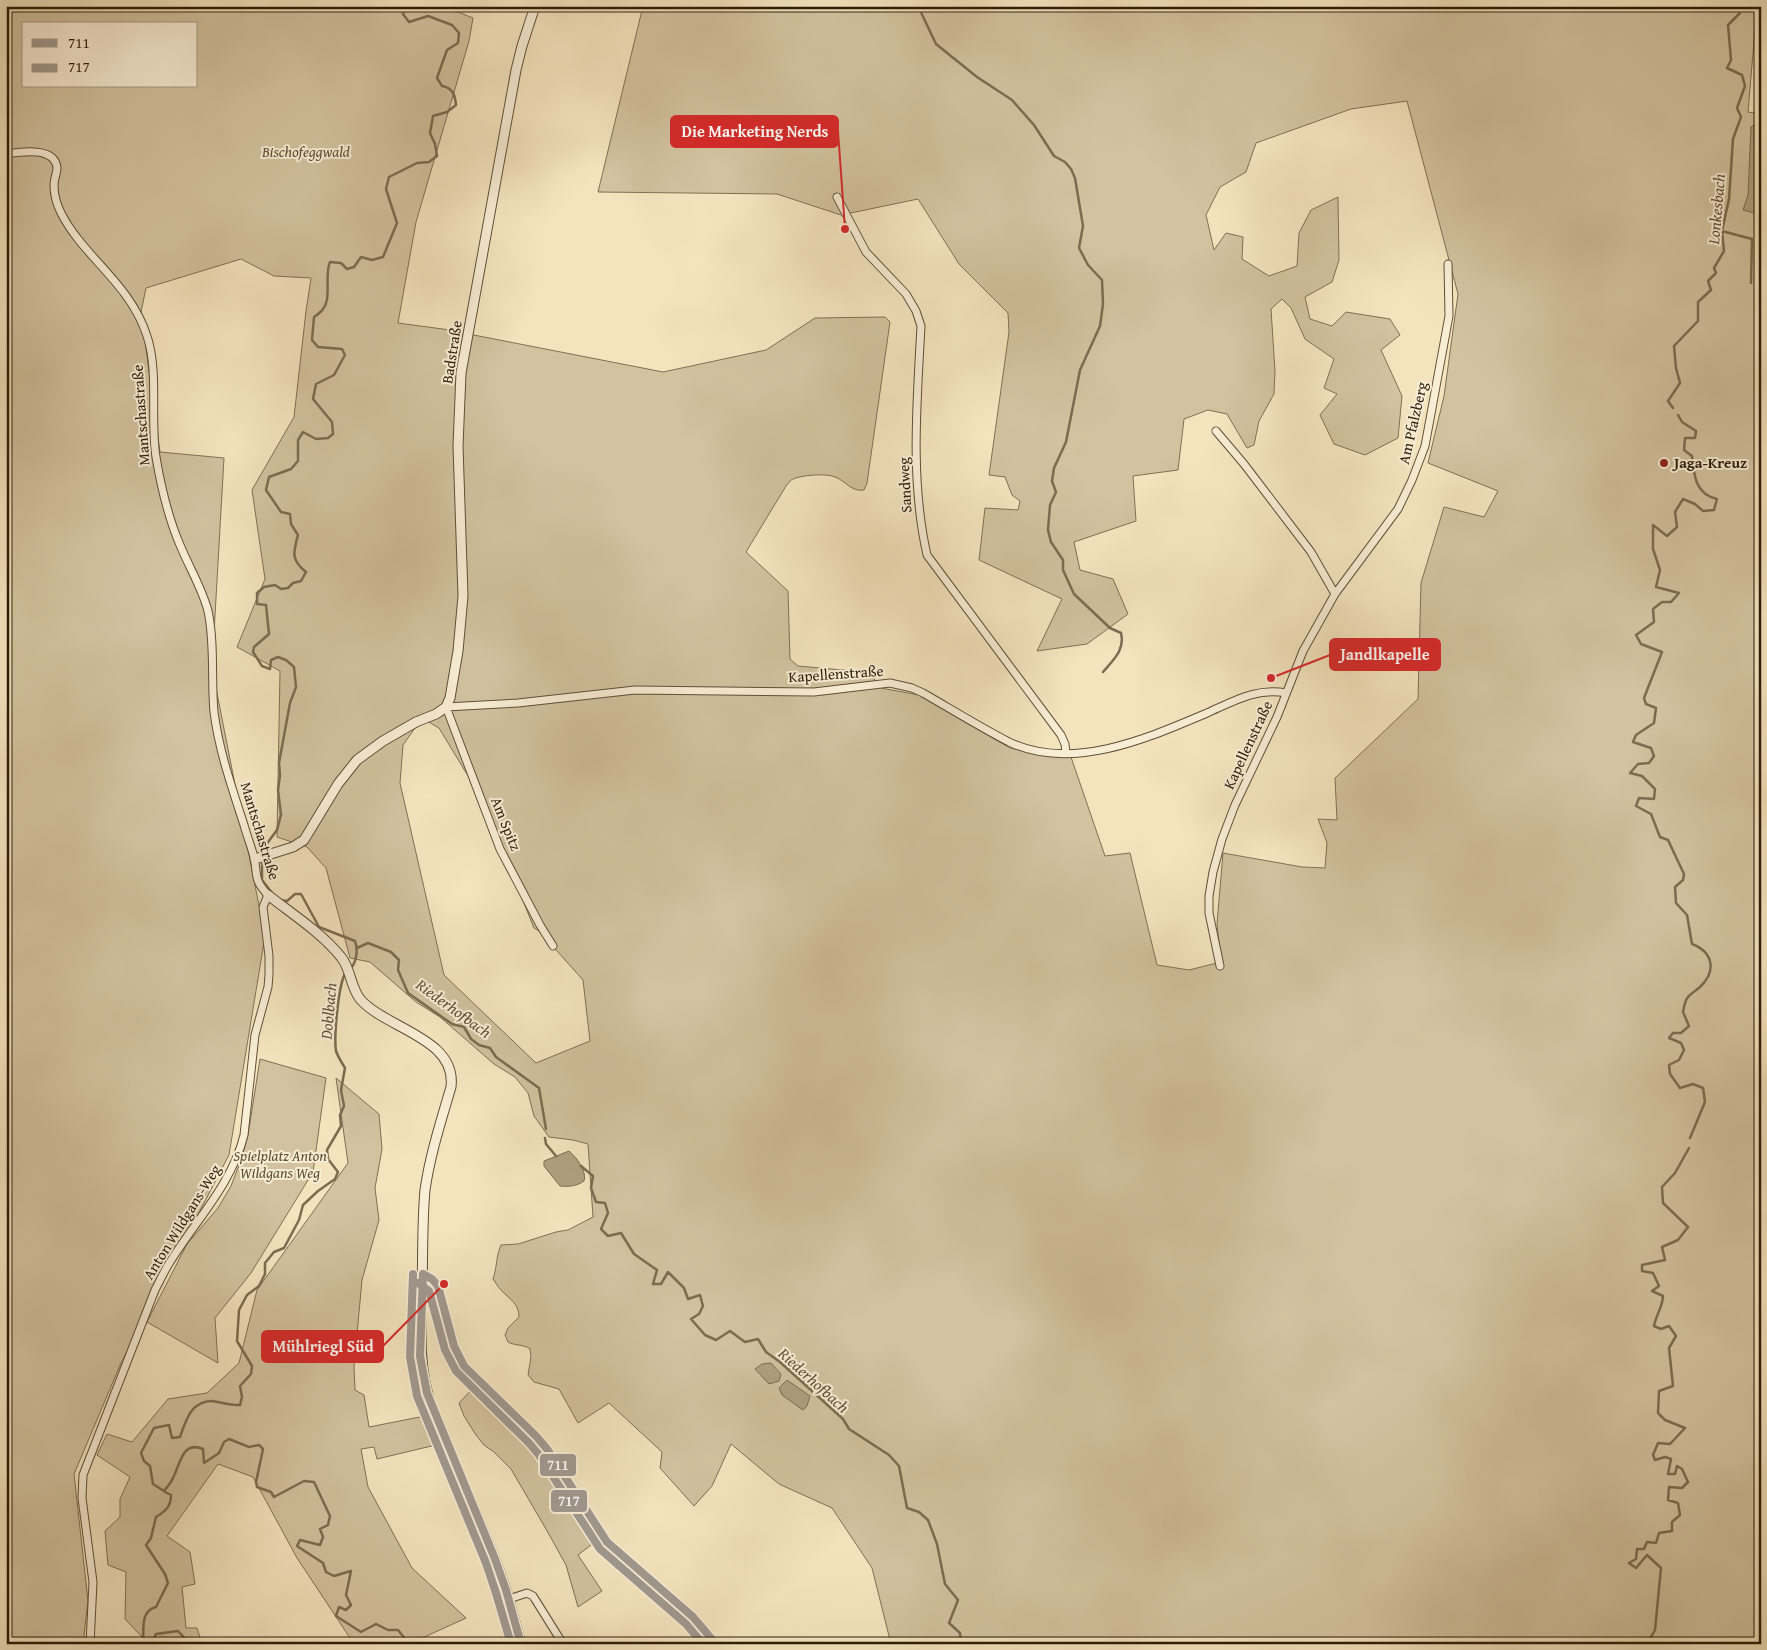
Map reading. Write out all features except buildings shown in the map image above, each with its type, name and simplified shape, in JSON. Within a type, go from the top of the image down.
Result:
[{"type":"street","name":"Badstraße","points":[[446,707],[450,698],[458,651],[463,596],[458,446],[461,373],[516,70],[535,6]]},
{"type":"street","name":"Mantschastraße","points":[[6,154],[28,151],[49,156],[56,162],[57,169],[54,186],[56,199],[62,213],[80,240],[132,302],[148,337],[151,355],[155,453],[163,496],[180,544],[208,611],[214,713],[228,774],[254,859],[259,886],[332,947],[346,964],[359,998],[372,1010],[424,1040],[451,1068],[451,1087],[431,1155],[426,1188],[422,1231],[423,1274],[420,1356],[427,1394],[495,1557],[509,1599],[520,1644]]},
{"type":"street","name":"Sandweg","points":[[837,197],[866,252],[906,294],[919,318],[921,326],[916,476],[922,531],[927,555],[1061,736],[1066,752]]},
{"type":"street","name":"Am Pfalzberg","points":[[1286,693],[1303,650],[1335,594],[1398,509],[1420,461],[1449,316],[1448,264]]},
{"type":"street","points":[[1216,431],[1244,464],[1311,552],[1335,594]]},
{"type":"street","name":"Kapellenstraße","points":[[254,859],[293,847],[304,840],[338,784],[357,760],[383,741],[446,707],[518,703],[635,690],[814,692],[890,683],[912,688],[923,693],[1010,742],[1044,752],[1066,752],[1114,748],[1168,729],[1252,694],[1273,691],[1286,693],[1277,717],[1235,805],[1222,839],[1213,872],[1209,896],[1209,913],[1220,966]]},
{"type":"street","name":"Am Spitz","points":[[446,707],[500,849],[553,946]]},
{"type":"street","name":"Anton Wildgans-Weg","points":[[90,1644],[93,1582],[82,1498],[81,1484],[83,1475],[155,1290],[169,1263],[227,1179],[240,1148],[244,1135],[254,1035],[268,987],[269,956],[263,907],[268,895]]},
{"type":"street","points":[[423,1274],[432,1279],[438,1286],[454,1346],[464,1366],[547,1449],[607,1542],[692,1617],[716,1644]]},
{"type":"street","points":[[509,1599],[527,1593],[534,1596],[563,1644]]},
{"type":"green space","name":"Bischofeggwald","points":[[6,6],[437,6],[439,10],[458,12],[473,18],[469,41],[416,222],[398,323],[443,329],[663,372],[766,350],[815,318],[885,317],[890,322],[867,483],[864,490],[856,489],[831,476],[806,476],[791,480],[746,552],[788,591],[790,659],[798,666],[865,672],[879,683],[881,688],[919,695],[1010,748],[1049,756],[1071,757],[1105,856],[1130,853],[1157,965],[1189,970],[1221,962],[1217,924],[1223,853],[1302,867],[1325,868],[1327,843],[1318,819],[1337,820],[1335,778],[1418,699],[1421,583],[1444,507],[1484,517],[1498,491],[1428,463],[1444,396],[1458,294],[1407,101],[1351,109],[1256,143],[1246,172],[1220,187],[1206,215],[1214,250],[1226,233],[1243,237],[1242,259],[1269,276],[1297,266],[1299,233],[1311,210],[1338,197],[1339,260],[1332,282],[1305,297],[1310,319],[1332,326],[1346,312],[1390,319],[1400,335],[1381,350],[1402,396],[1398,438],[1365,455],[1334,444],[1320,415],[1337,394],[1324,388],[1334,359],[1305,339],[1291,308],[1282,299],[1271,309],[1275,371],[1274,394],[1259,421],[1254,445],[1247,448],[1227,414],[1208,410],[1184,419],[1178,470],[1133,476],[1136,521],[1074,542],[1080,570],[1113,579],[1128,614],[1087,644],[1037,651],[1062,599],[979,560],[985,508],[1018,510],[1020,501],[1012,495],[1005,477],[989,475],[1009,332],[1008,313],[959,264],[918,199],[841,215],[777,194],[598,192],[643,6],[1757,6],[1748,112],[1761,114],[1761,1644],[891,1644],[872,1568],[832,1508],[779,1484],[731,1444],[712,1486],[694,1506],[660,1468],[662,1452],[609,1403],[578,1423],[559,1389],[534,1382],[528,1375],[531,1357],[530,1349],[508,1342],[505,1335],[508,1328],[519,1317],[519,1312],[493,1279],[501,1245],[518,1244],[568,1230],[593,1217],[588,1144],[549,1137],[534,1116],[528,1093],[515,1077],[494,1064],[440,1017],[416,1002],[370,962],[350,958],[326,868],[307,847],[277,837],[280,671],[237,647],[265,579],[252,490],[294,417],[311,278],[274,276],[241,259],[146,288],[141,312],[160,452],[224,458],[212,668],[265,936],[229,1155],[121,1363],[74,1474],[88,1601],[83,1644],[6,1644]],"holes":[[[427,721],[439,728],[482,799],[534,928],[539,931],[583,980],[590,1041],[536,1063],[444,975],[400,783],[403,745],[415,728]]]},
{"type":"green space","name":"Spielplatz Anton Wildgans Weg","points":[[260,1059],[326,1078],[313,1172],[251,1273],[215,1318],[218,1363],[147,1322],[187,1244],[218,1208],[231,1186],[248,1135]]},
{"type":"green space","points":[[336,1078],[379,1114],[382,1149],[375,1188],[379,1220],[362,1280],[354,1367],[355,1390],[364,1395],[369,1427],[430,1415],[440,1444],[377,1459],[374,1447],[361,1449],[368,1487],[412,1568],[466,1618],[420,1639],[417,1644],[354,1644],[297,1558],[253,1477],[218,1464],[167,1536],[190,1552],[195,1584],[182,1587],[186,1628],[197,1628],[202,1644],[142,1644],[142,1637],[125,1619],[126,1572],[108,1565],[105,1531],[120,1517],[120,1499],[130,1477],[97,1455],[107,1434],[132,1442],[168,1399],[207,1393],[239,1363],[257,1290],[348,1163]]},
{"type":"green space","points":[[477,1384],[544,1451],[600,1538],[578,1555],[602,1591],[578,1607],[566,1565],[511,1469],[484,1445],[464,1416],[459,1403]]},
{"type":"shaded area","points":[[1761,121],[1761,215],[1743,210],[1748,195],[1751,127]]},
{"type":"shaded area","points":[[569,1151],[583,1169],[584,1181],[573,1186],[560,1186],[544,1166],[544,1161]]},
{"type":"shaded area","points":[[771,1363],[781,1374],[779,1381],[769,1384],[755,1369],[762,1364]]},
{"type":"shaded area","points":[[787,1380],[810,1396],[807,1406],[803,1410],[782,1395],[779,1388]]},
{"type":"waterway","name":"Doblbach","points":[[263,849],[277,830],[281,815],[278,790],[279,763],[290,703],[296,687],[294,667],[286,660],[278,657],[271,660],[270,669],[262,666],[253,652],[254,647],[269,634],[266,605],[257,604],[257,593],[264,587],[275,585],[281,589],[288,588],[293,583],[301,581],[306,572],[301,568],[294,556],[298,535],[291,524],[290,514],[281,512],[266,490],[269,477],[291,469],[298,461],[298,440],[303,432],[316,439],[328,438],[333,434],[332,422],[313,399],[316,384],[334,375],[345,355],[342,349],[318,347],[312,340],[314,317],[326,304],[328,267],[330,262],[341,263],[347,269],[354,267],[361,257],[372,260],[383,257],[397,223],[386,189],[389,177],[417,163],[429,162],[437,156],[435,144],[430,133],[433,116],[447,112],[456,105],[453,92],[449,88],[442,86],[437,78],[447,50],[458,43],[459,33],[452,25],[428,16],[409,22],[403,14],[406,6]]},
{"type":"waterway","points":[[918,6],[936,44],[977,77],[1012,100],[1034,125],[1054,156],[1065,162],[1071,169],[1075,178],[1083,226],[1079,248],[1088,265],[1102,280],[1103,304],[1100,326],[1080,370],[1066,442],[1054,468],[1052,481],[1056,492],[1050,505],[1048,530],[1051,542],[1063,560],[1063,570],[1074,594],[1110,628],[1121,633],[1120,649],[1103,672]]},
{"type":"waterway","name":"Lonkesbach","points":[[1673,408],[1668,401],[1680,383],[1676,368],[1674,346],[1698,321],[1698,302],[1711,290],[1708,281],[1716,273],[1714,268],[1724,251],[1722,231],[1729,199],[1733,139],[1741,117],[1737,108],[1745,86],[1742,75],[1727,68],[1731,60],[1728,25],[1740,13],[1738,6]]},
{"type":"waterway","points":[[1722,231],[1752,239],[1751,283]]},
{"type":"waterway","name":"Lonkesbach","points":[[1678,415],[1682,422],[1696,431],[1695,438],[1685,438],[1684,450],[1692,456],[1697,483],[1704,493],[1717,499],[1714,510],[1703,511],[1695,504],[1683,499],[1675,512],[1677,527],[1667,536],[1653,525],[1653,549],[1660,570],[1656,587],[1679,593],[1671,602],[1662,602],[1653,609],[1654,622],[1636,635],[1641,644],[1662,652],[1644,698],[1646,704],[1656,708],[1654,723],[1636,735],[1633,742],[1651,748],[1654,756],[1649,763],[1638,764],[1630,773],[1642,776],[1655,789],[1654,799],[1639,798],[1636,806],[1651,814],[1660,837],[1668,840],[1684,874],[1683,880],[1675,887],[1676,903],[1687,915],[1692,944],[1699,947],[1710,962],[1709,975],[1685,1002],[1683,1012],[1689,1026],[1681,1033],[1673,1033],[1669,1038],[1681,1043],[1684,1050],[1679,1060],[1669,1065],[1670,1074],[1680,1088],[1693,1084],[1703,1088],[1705,1102],[1690,1138]]},
{"type":"waterway","name":"Doblbach","points":[[262,862],[262,880],[272,893]]},
{"type":"waterway","name":"Doblbach","points":[[280,900],[287,901],[295,894],[301,894],[319,927],[355,941],[355,962],[351,968]]},
{"type":"waterway","name":"Riederhofbach","points":[[357,948],[368,943],[391,952],[399,960],[398,970],[408,993],[452,1024],[464,1027],[471,1039],[479,1045],[490,1048],[496,1057],[539,1088],[546,1129]]},
{"type":"waterway","name":"Doblbach","points":[[347,971],[341,985],[336,1034],[336,1051],[345,1068],[341,1090],[344,1106],[340,1115],[341,1126],[327,1150],[328,1159],[338,1172],[335,1179],[303,1205],[299,1220],[284,1248],[274,1252],[265,1263],[265,1274],[259,1286],[247,1295],[239,1310],[237,1341],[252,1366],[251,1374],[240,1386],[242,1397],[240,1405],[212,1401],[199,1404],[190,1413],[180,1437],[172,1438],[169,1425],[154,1428],[141,1453],[144,1461],[150,1466],[153,1484],[164,1491],[172,1480],[186,1451],[196,1447],[203,1449],[204,1463],[219,1453],[224,1442],[229,1439],[249,1447],[259,1445],[263,1449],[256,1482],[257,1487],[271,1492],[274,1497],[304,1481],[314,1482],[330,1516],[328,1525],[320,1529],[323,1537],[320,1545],[300,1540],[297,1546],[323,1563],[326,1572],[334,1576],[351,1571],[346,1595],[351,1605],[346,1610],[339,1607],[336,1616],[361,1632],[376,1624],[388,1630],[398,1630],[406,1640],[406,1644]]},
{"type":"waterway","name":"Riederhofbach","points":[[545,1138],[546,1144],[556,1156]]},
{"type":"waterway","name":"Lonkesbach","points":[[1647,1644],[1655,1630],[1661,1568],[1647,1555],[1636,1568],[1629,1563],[1636,1559],[1637,1549],[1644,1549],[1647,1542],[1656,1543],[1659,1533],[1672,1531],[1672,1522],[1680,1515],[1678,1503],[1668,1500],[1669,1487],[1682,1488],[1688,1482],[1682,1469],[1677,1466],[1675,1474],[1668,1474],[1671,1459],[1665,1457],[1655,1460],[1653,1455],[1658,1443],[1670,1444],[1685,1428],[1665,1420],[1658,1413],[1659,1391],[1673,1386],[1669,1348],[1676,1336],[1669,1326],[1661,1329],[1654,1326],[1663,1296],[1652,1291],[1659,1286],[1653,1273],[1642,1271],[1642,1265],[1665,1260],[1662,1247],[1678,1240],[1688,1227],[1663,1203],[1662,1187],[1675,1173],[1689,1148]]},
{"type":"waterway","name":"Riederhofbach","points":[[581,1166],[593,1176],[591,1188],[596,1202],[605,1203],[608,1213],[601,1229],[608,1236],[621,1233],[634,1254],[657,1270],[653,1284],[661,1284],[668,1272],[684,1288],[688,1299],[700,1295],[703,1306],[699,1314],[691,1319],[705,1335],[716,1340],[730,1331],[745,1342],[758,1339],[766,1352],[780,1362],[843,1419],[849,1429],[889,1455],[899,1466],[907,1508],[919,1512],[928,1520],[937,1544],[945,1584],[958,1600],[949,1623],[960,1633],[961,1643],[964,1644]]},
{"type":"waterway","points":[[143,1644],[143,1627],[147,1612],[156,1607],[168,1583],[165,1574],[146,1545],[151,1538],[156,1517],[169,1505],[171,1495],[165,1492]]},
{"type":"waterway","points":[[152,1644],[156,1634],[178,1631],[190,1644]]},
{"type":"transit line","name":"717","points":[[413,1274],[410,1357],[417,1396],[486,1563],[511,1644]]},
{"type":"transit line","name":"711","points":[[423,1274],[432,1279],[438,1286],[454,1346],[464,1366],[547,1449],[607,1542],[693,1617],[716,1644]]},
{"type":"transit line","name":"711","points":[[423,1274],[420,1356],[427,1393],[495,1559],[521,1644]]},
{"type":"transit line","name":"717","points":[[418,1283],[429,1291],[445,1350],[456,1371],[539,1455],[600,1549],[686,1624],[703,1644]]},
{"type":"place","name":"Die Marketing Nerds","points":[[845,229]]},
{"type":"place","name":"Jaga-Kreuz","points":[[1664,463]]},
{"type":"place","name":"Jandlkapelle","points":[[1271,678]]},
{"type":"place","name":"Mühlriegl Süd","points":[[444,1284]]}]
